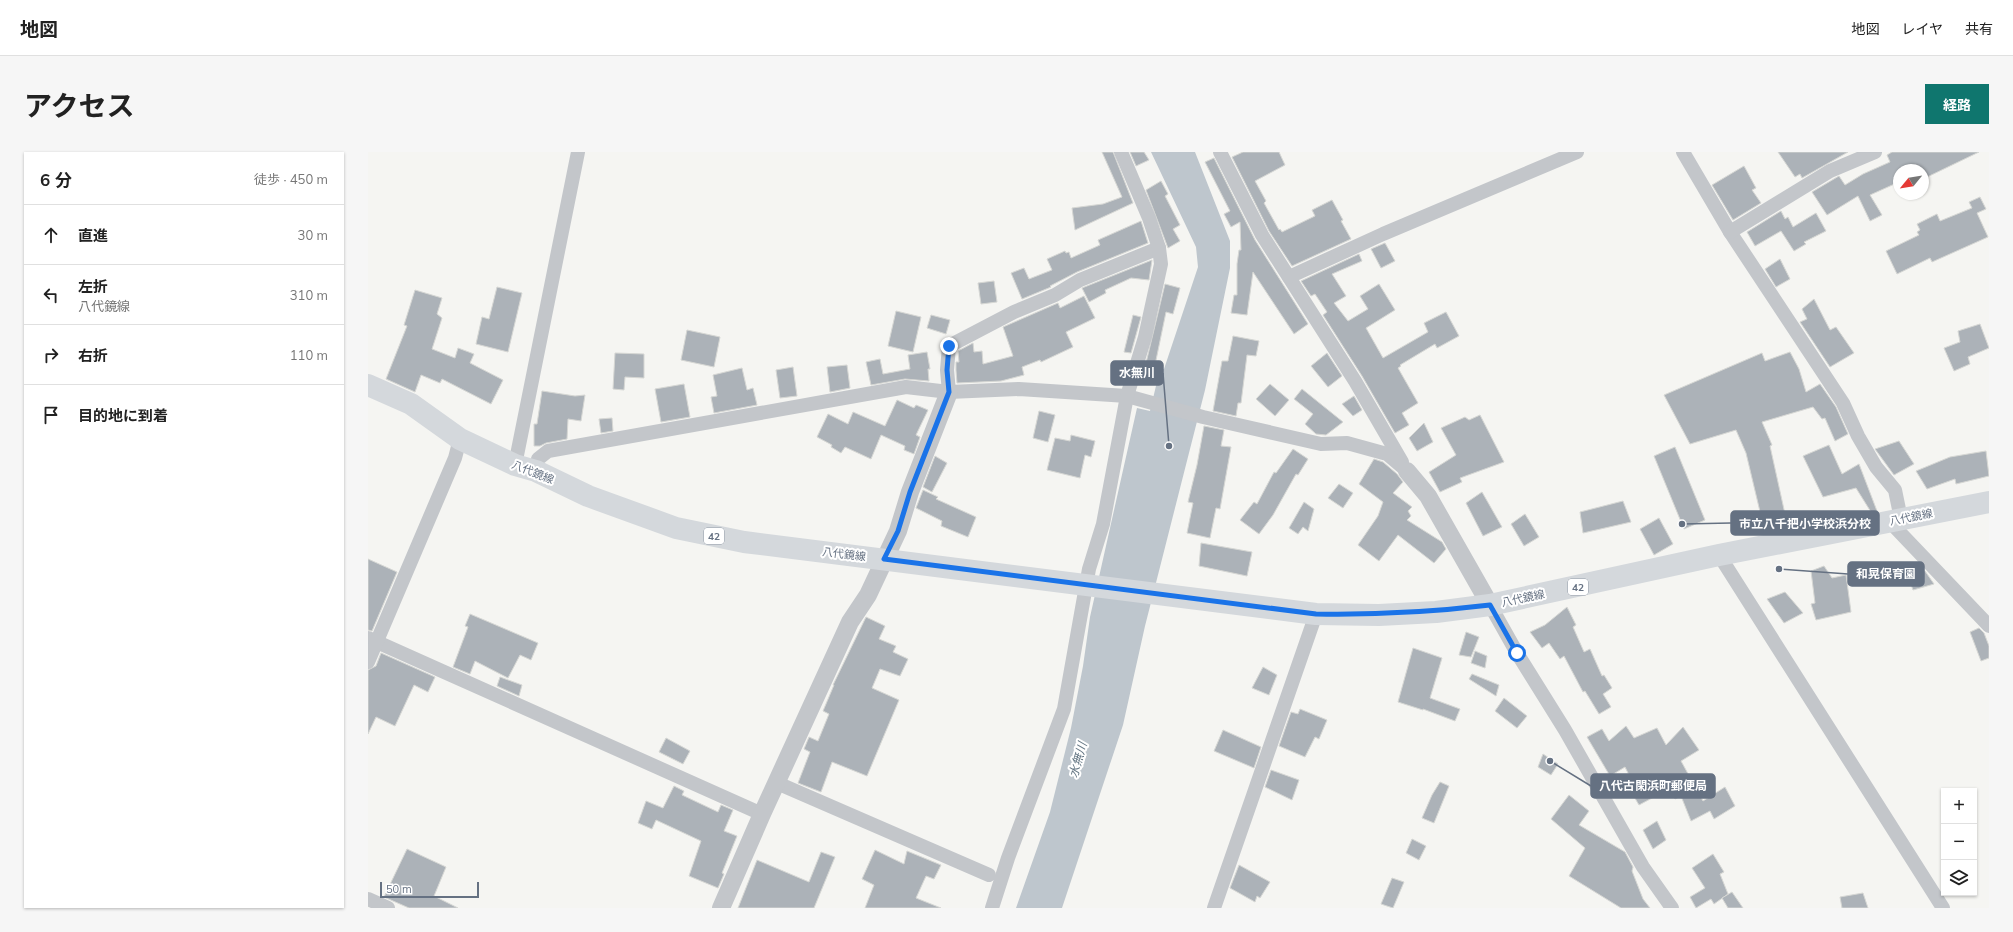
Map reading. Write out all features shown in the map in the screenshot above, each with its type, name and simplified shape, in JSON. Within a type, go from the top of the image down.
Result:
[{"type":"main road","name":"八代鏡線","points":[[368,385],[411,404],[460,439],[515,465],[536,471],[588,496],[676,528],[744,542],[1316,614],[1380,615],[1436,612],[1490,605],[1719,555],[1989,502]]},
{"type":"street","points":[[515,465],[578,152]]},
{"type":"street","points":[[992,908],[1008,858],[1064,709],[1088,585],[1103,524],[1127,396],[1144,336],[1161,264],[1159,248],[1149,218],[1121,152]]},
{"type":"street","points":[[1220,152],[1262,234],[1355,381],[1407,471]]},
{"type":"street","points":[[1289,277],[1383,234],[1577,152]]},
{"type":"street","points":[[1683,152],[1730,232],[1844,403],[1858,436],[1876,467],[1895,490],[1895,520],[1989,626]]},
{"type":"street","points":[[1730,232],[1830,171],[1875,152]]},
{"type":"street","points":[[721,908],[762,814],[850,622],[868,595],[898,531],[910,492],[949,392],[947,370],[949,346],[1014,312],[1055,295],[1080,280],[1159,248]]},
{"type":"street","points":[[536,471],[538,459],[548,451],[906,387],[949,392],[1019,389],[1127,396],[1203,417],[1321,444],[1347,443],[1387,454],[1407,471],[1428,496],[1517,653],[1565,730],[1643,867],[1672,908]]},
{"type":"street","points":[[368,662],[372,640],[455,458],[460,439]]},
{"type":"street","points":[[1719,555],[1943,908]]},
{"type":"street","points":[[1214,908],[1316,614]]},
{"type":"street","points":[[372,640],[762,814]]},
{"type":"street","points":[[777,783],[989,875]]},
{"type":"street","points":[[368,899],[388,908]]},
{"type":"water","points":[[1151,152],[1195,152],[1230,241],[1230,268],[1205,390],[1145,626],[1123,725],[1062,908],[1016,908],[1050,812],[1071,728],[1083,666],[1090,617],[1137,408],[1150,411],[1160,369],[1164,369],[1198,267],[1196,247]]},
{"type":"building","points":[[1102,152],[1113,152],[1133,203],[1075,230],[1072,208],[1103,204],[1122,197]]},
{"type":"building","points":[[1130,152],[1144,152],[1149,160],[1136,166]]},
{"type":"building","points":[[1243,152],[1279,152],[1285,165],[1255,181],[1266,201],[1264,203],[1279,230],[1280,229],[1282,232],[1315,216],[1312,210],[1332,200],[1351,239],[1292,266],[1269,231],[1232,157]]},
{"type":"building","points":[[1778,152],[1848,152],[1802,178],[1800,174],[1795,177]]},
{"type":"building","points":[[1892,152],[1979,152],[1929,176],[1929,164],[1893,164],[1893,185],[1870,195],[1882,215],[1870,221],[1858,196],[1827,215],[1812,192],[1839,176],[1845,185],[1863,174],[1890,162],[1887,155]]},
{"type":"building","points":[[1214,158],[1255,240],[1308,324],[1294,334],[1253,272],[1247,315],[1231,313],[1234,295],[1237,295],[1237,264],[1239,250],[1241,250],[1240,222],[1231,227],[1224,214],[1230,211],[1205,162]]},
{"type":"building","points":[[1744,166],[1756,188],[1752,190],[1761,203],[1733,220],[1712,185]]},
{"type":"building","points":[[1161,181],[1168,194],[1165,196],[1180,225],[1173,229],[1180,241],[1168,248],[1146,190]]},
{"type":"building","points":[[1980,197],[1986,209],[1977,213],[1988,237],[1932,262],[1930,258],[1897,274],[1886,251],[1919,235],[1917,232],[1920,230],[1917,224],[1937,214],[1940,221],[1972,208],[1969,202]]},
{"type":"building","points":[[1781,211],[1785,219],[1788,217],[1793,227],[1816,213],[1826,231],[1804,242],[1806,244],[1794,251],[1781,231],[1755,246],[1747,232]]},
{"type":"building","points":[[1141,221],[1148,243],[1077,272],[1050,286],[1051,287],[1022,299],[1011,273],[1024,268],[1029,279],[1052,270],[1047,259],[1065,251],[1066,253],[1069,252],[1071,258],[1100,245],[1098,240]]},
{"type":"building","points":[[1385,243],[1395,261],[1381,268],[1371,249]]},
{"type":"building","points":[[1359,254],[1362,261],[1332,274],[1346,296],[1334,303],[1348,321],[1368,309],[1360,296],[1379,284],[1395,310],[1366,328],[1383,358],[1428,332],[1424,323],[1446,312],[1459,336],[1437,348],[1435,344],[1400,365],[1401,366],[1398,368],[1418,403],[1402,413],[1409,425],[1395,433],[1362,376],[1323,315],[1327,312],[1315,294],[1311,296],[1301,281]]},
{"type":"building","points":[[1780,259],[1790,279],[1776,287],[1765,269]]},
{"type":"building","points":[[1152,260],[1149,280],[1131,278],[1105,290],[1106,293],[1089,302],[1082,288]]},
{"type":"building","points":[[994,281],[997,302],[981,304],[978,283]]},
{"type":"building","points":[[1165,284],[1180,288],[1173,314],[1166,312],[1155,365],[1146,363]]},
{"type":"building","points":[[497,287],[522,293],[508,352],[476,344],[482,317],[489,319]]},
{"type":"building","points":[[415,290],[442,298],[437,314],[442,318],[432,349],[455,358],[458,348],[474,354],[470,363],[503,380],[491,404],[442,379],[440,383],[421,375],[415,392],[386,379],[407,326],[404,325]]},
{"type":"building","points":[[1084,296],[1095,318],[1066,332],[1073,347],[1041,362],[1040,360],[1022,367],[1024,375],[1001,381],[957,383],[956,362],[959,362],[958,351],[973,343],[974,352],[982,351],[983,364],[1013,356],[1003,327],[1058,303],[1060,308]]},
{"type":"building","points":[[1814,299],[1830,330],[1836,327],[1854,353],[1830,367],[1800,322],[1807,319],[1802,309]]},
{"type":"building","points":[[896,311],[921,317],[913,352],[888,346]]},
{"type":"building","points":[[931,315],[950,320],[946,334],[927,328]]},
{"type":"building","points":[[1133,315],[1141,317],[1131,353],[1124,352]]},
{"type":"building","points":[[1980,324],[1989,348],[1968,357],[1970,364],[1954,371],[1944,348],[1960,342],[1958,331]]},
{"type":"building","points":[[687,330],[720,337],[714,367],[681,360]]},
{"type":"building","points":[[1233,336],[1259,341],[1256,356],[1247,355],[1241,403],[1238,403],[1236,416],[1213,411],[1222,361],[1228,361]]},
{"type":"building","points":[[927,352],[930,369],[928,369],[929,381],[905,379],[871,385],[866,362],[880,359],[883,374],[910,369],[908,355]]},
{"type":"building","points":[[1790,352],[1799,369],[1806,392],[1820,384],[1836,407],[1848,434],[1835,441],[1825,418],[1822,419],[1813,407],[1762,422],[1772,445],[1770,446],[1785,514],[1762,520],[1746,453],[1736,430],[1690,444],[1664,395],[1762,353],[1765,361]]},
{"type":"building","points":[[615,353],[644,354],[644,378],[625,377],[624,390],[613,389]]},
{"type":"building","points":[[1327,353],[1342,376],[1328,387],[1311,366]]},
{"type":"building","points":[[847,365],[850,388],[830,392],[827,367]]},
{"type":"building","points":[[793,367],[797,396],[780,398],[776,370]]},
{"type":"building","points":[[742,368],[747,390],[753,388],[757,405],[714,413],[711,397],[717,396],[713,375]]},
{"type":"building","points":[[684,384],[690,417],[661,422],[655,389]]},
{"type":"building","points":[[1270,384],[1289,400],[1275,416],[1256,399]]},
{"type":"building","points":[[1302,389],[1343,422],[1326,435],[1316,434],[1305,424],[1313,414],[1294,399]]},
{"type":"building","points":[[542,391],[575,396],[585,395],[581,421],[568,419],[567,439],[546,443],[540,446],[534,446],[534,424],[537,424]]},
{"type":"building","points":[[1354,396],[1362,410],[1353,416],[1342,404]]},
{"type":"building","points":[[897,400],[914,408],[916,405],[928,410],[916,435],[920,437],[914,454],[904,450],[905,446],[881,435],[871,459],[845,447],[841,453],[831,447],[832,445],[817,437],[828,414],[848,424],[853,412],[885,426]]},
{"type":"building","points":[[1039,411],[1055,415],[1048,442],[1033,438]]},
{"type":"building","points":[[1480,415],[1504,462],[1460,478],[1462,482],[1440,492],[1429,472],[1456,455],[1441,428],[1465,417],[1469,420]]},
{"type":"building","points":[[612,418],[613,431],[601,433],[599,419]]},
{"type":"building","points":[[1424,423],[1433,442],[1417,451],[1409,438]]},
{"type":"building","points":[[1204,426],[1224,430],[1221,446],[1231,447],[1220,509],[1216,508],[1210,538],[1187,533],[1193,503],[1188,502]]},
{"type":"building","points":[[1071,435],[1095,441],[1091,457],[1085,455],[1080,478],[1047,470],[1055,438],[1070,441]]},
{"type":"building","points":[[1899,441],[1914,464],[1894,475],[1875,449]]},
{"type":"building","points":[[1829,445],[1842,474],[1859,464],[1877,511],[1871,512],[1856,488],[1823,497],[1803,456]]},
{"type":"building","points":[[1675,447],[1705,520],[1684,529],[1654,456]]},
{"type":"building","points":[[1293,449],[1308,459],[1298,475],[1296,474],[1273,515],[1259,534],[1240,520],[1254,502],[1257,504],[1274,472],[1276,473]]},
{"type":"building","points":[[1986,451],[1989,476],[1956,484],[1955,479],[1927,489],[1916,471],[1950,457]]},
{"type":"building","points":[[935,456],[947,463],[932,492],[923,487]]},
{"type":"building","points":[[1374,459],[1383,462],[1397,474],[1403,482],[1393,493],[1412,507],[1408,511],[1411,516],[1407,520],[1442,542],[1446,549],[1434,563],[1398,535],[1379,561],[1358,545],[1378,516],[1383,502],[1359,484]]},
{"type":"building","points":[[1339,484],[1353,493],[1343,508],[1328,498]]},
{"type":"building","points":[[923,490],[938,497],[936,499],[976,517],[968,537],[941,526],[942,521],[916,508]]},
{"type":"building","points":[[1482,492],[1502,527],[1483,536],[1466,503]]},
{"type":"building","points":[[1623,501],[1631,522],[1583,533],[1580,512]]},
{"type":"building","points":[[1304,502],[1314,509],[1308,531],[1303,527],[1298,534],[1289,528]]},
{"type":"building","points":[[1525,514],[1539,537],[1524,546],[1511,524]]},
{"type":"building","points":[[1659,518],[1673,544],[1654,555],[1640,529]]},
{"type":"building","points":[[1201,543],[1252,552],[1247,576],[1199,566]]},
{"type":"building","points":[[368,559],[397,572],[372,631],[368,630]]},
{"type":"building","points":[[1824,566],[1832,578],[1846,575],[1851,612],[1816,620],[1811,604],[1815,603],[1811,571]]},
{"type":"building","points":[[1925,571],[1934,584],[1913,590],[1907,574]]},
{"type":"building","points":[[1785,592],[1803,613],[1784,623],[1767,599]]},
{"type":"building","points":[[1567,607],[1576,625],[1573,627],[1584,652],[1590,649],[1602,676],[1604,675],[1612,688],[1603,694],[1611,707],[1599,714],[1585,691],[1583,692],[1564,656],[1560,659],[1549,643],[1542,648],[1530,632],[1545,625]]},
{"type":"building","points":[[470,614],[538,643],[531,660],[520,655],[508,678],[475,661],[470,674],[453,667],[468,627],[465,626]]},
{"type":"building","points":[[866,617],[885,626],[879,639],[896,646],[893,652],[908,659],[900,676],[880,669],[872,688],[899,700],[867,776],[832,762],[821,792],[798,783],[810,752],[804,749],[809,737],[818,741],[829,714],[823,711],[833,685]]},
{"type":"building","points":[[1979,628],[1984,633],[1989,646],[1989,658],[1981,661],[1970,632]]},
{"type":"building","points":[[1466,632],[1479,637],[1471,657],[1459,655]]},
{"type":"building","points":[[1413,648],[1442,658],[1430,698],[1460,709],[1455,721],[1423,709],[1398,702]]},
{"type":"building","points":[[1475,651],[1487,656],[1485,668],[1471,663]]},
{"type":"building","points":[[381,653],[435,677],[428,692],[414,685],[395,726],[376,717],[368,734],[368,670],[376,666]]},
{"type":"building","points":[[1263,667],[1277,675],[1269,695],[1252,688]]},
{"type":"building","points":[[1472,674],[1499,685],[1496,696],[1469,679]]},
{"type":"building","points":[[500,677],[522,685],[519,696],[497,686]]},
{"type":"building","points":[[1504,698],[1527,716],[1517,728],[1495,711]]},
{"type":"building","points":[[1300,709],[1327,720],[1319,739],[1315,737],[1305,757],[1279,746],[1291,712],[1298,714]]},
{"type":"building","points":[[1626,726],[1634,738],[1657,728],[1666,745],[1683,727],[1699,750],[1681,761],[1703,801],[1725,787],[1735,806],[1714,819],[1710,811],[1691,821],[1681,796],[1675,799],[1669,789],[1639,805],[1629,788],[1634,785],[1625,767],[1610,776],[1587,737],[1602,729],[1609,741]]},
{"type":"building","points":[[1223,730],[1261,747],[1254,768],[1214,751]]},
{"type":"building","points":[[666,738],[690,751],[683,764],[659,752]]},
{"type":"building","points":[[1543,754],[1558,764],[1551,775],[1538,767]]},
{"type":"building","points":[[1271,770],[1299,780],[1292,800],[1265,787]]},
{"type":"building","points":[[1440,782],[1449,786],[1434,823],[1422,818],[1432,795]]},
{"type":"building","points":[[674,786],[684,791],[682,795],[718,812],[721,805],[733,810],[724,831],[737,836],[722,873],[724,874],[718,888],[689,876],[701,841],[656,820],[652,829],[638,823],[646,801],[663,808]]},
{"type":"building","points":[[1569,795],[1589,811],[1579,825],[1625,852],[1633,867],[1632,871],[1643,899],[1650,908],[1621,908],[1569,876],[1585,848],[1551,819]]},
{"type":"building","points":[[1657,821],[1666,840],[1653,849],[1643,830]]},
{"type":"building","points":[[1412,839],[1426,846],[1419,860],[1406,853]]},
{"type":"building","points":[[407,849],[446,867],[434,896],[458,908],[409,908],[384,897]]},
{"type":"building","points":[[875,850],[904,864],[907,851],[941,865],[934,879],[926,876],[916,898],[941,908],[865,908],[874,885],[862,879]]},
{"type":"building","points":[[821,852],[835,857],[814,908],[738,908],[757,860],[809,882]]},
{"type":"building","points":[[1713,854],[1724,872],[1720,874],[1728,894],[1714,904],[1711,899],[1696,908],[1690,897],[1705,888],[1692,868]]},
{"type":"building","points":[[1239,865],[1270,882],[1260,898],[1257,896],[1255,902],[1230,888]]},
{"type":"building","points":[[1392,878],[1404,882],[1393,908],[1381,904]]},
{"type":"building","points":[[1732,892],[1743,908],[1728,908],[1722,898]]},
{"type":"building","points":[[1863,893],[1868,908],[1842,908],[1840,897]]},
{"type":"place","name":"水無川","points":[[1169,446]]},
{"type":"place","name":"市立八千把小学校浜分校","points":[[1682,524]]},
{"type":"place","name":"和晃保育園","points":[[1779,569]]},
{"type":"place","name":"八代古閑浜町郵便局","points":[[1550,761]]},
{"type":"route","points":[[949,346],[947,370],[949,392],[910,492],[898,531],[884,559],[1316,614],[1380,615],[1436,612],[1490,605],[1517,653]]}]
